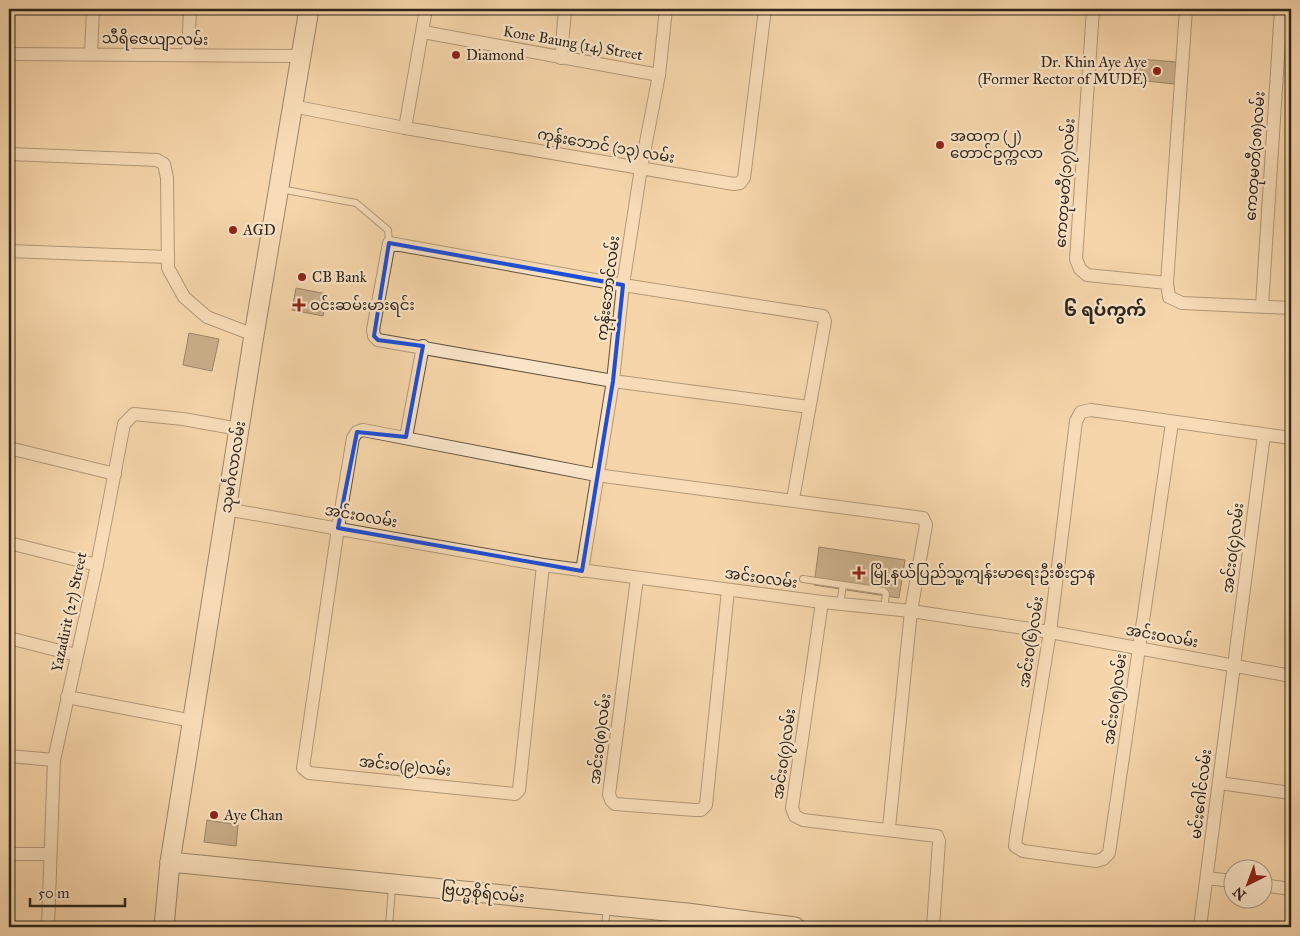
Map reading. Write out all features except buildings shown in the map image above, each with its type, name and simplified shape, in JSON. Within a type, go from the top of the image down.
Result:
[{"type":"main road","name":"သုမင်္ဂလာလမ်း","points":[[164,927],[170,862],[254,335],[309,9]]},
{"type":"main road","name":"ဗြဟ္မစိုရ်လမ်း","points":[[170,862],[607,905],[686,920],[795,927]]},
{"type":"street","points":[[92,54],[93,9]]},
{"type":"street","points":[[188,55],[190,9]]},
{"type":"street","points":[[405,128],[426,9]]},
{"type":"street","points":[[561,58],[565,9]]},
{"type":"street","name":"ကုန်းဘောင်လမ်း","points":[[582,571],[596,475],[613,381],[623,285],[641,168],[659,75],[666,9]]},
{"type":"street","name":"ကုန်းဘောင် (၁၃) လမ်း","points":[[292,106],[405,128],[734,184],[740,183],[744,178],[765,9]]},
{"type":"street","name":"ကေတုမတီ(၁၇)လမ်း","points":[[1093,9],[1076,259],[1080,269],[1087,275],[1167,283]]},
{"type":"street","points":[[1186,9],[1167,283],[1169,297],[1182,303],[1291,308]]},
{"type":"street","name":"ကေတုမတီ(၁၈)လမ်း","points":[[1262,306],[1281,9]]},
{"type":"street","name":"Kone Baung (14) Street","points":[[422,32],[659,75]]},
{"type":"street","name":"သီရိဇေယျာလမ်း","points":[[9,54],[301,56]]},
{"type":"street","points":[[9,154],[157,160],[164,164],[167,178],[168,268],[184,297],[207,317],[254,335]]},
{"type":"street","points":[[793,500],[824,322],[823,316],[623,285],[389,243],[374,336],[378,340],[423,346],[613,381],[809,407]]},
{"type":"street","points":[[9,250],[168,257]]},
{"type":"street","points":[[406,437],[423,346]]},
{"type":"street","name":"အင်းဝ(၆)လမ်း","points":[[1103,859],[1096,861],[1023,851],[1015,846],[1050,632],[1076,421],[1081,412],[1091,410],[1172,423]]},
{"type":"street","name":"Yazadirit (27) Street","points":[[48,927],[54,760],[97,565],[124,424],[134,414],[183,419],[239,429]]},
{"type":"street","points":[[1172,423],[1291,438]]},
{"type":"street","name":"အင်းဝ(၅)လမ်း","points":[[1103,859],[1109,853],[1172,423]]},
{"type":"street","points":[[338,528],[353,438],[357,432],[363,430],[596,475],[923,518],[926,525],[911,611],[889,828]]},
{"type":"street","name":"အင်းဝ(၄)လမ်း","points":[[1234,666],[1264,435]]},
{"type":"street","points":[[9,448],[114,474]]},
{"type":"street","name":"အင်းဝလမ်း","points":[[226,509],[543,565],[822,602],[911,611],[1050,632],[1291,676]]},
{"type":"street","name":"အင်းဝ(၉)လမ်း","points":[[338,528],[303,768],[310,773],[515,794],[519,790],[543,565]]},
{"type":"street","points":[[9,543],[97,565]]},
{"type":"street","name":"အင်းဝ(၈)လမ်း","points":[[638,578],[609,794],[615,804],[695,810],[702,810],[706,805],[728,590]]},
{"type":"street","name":"အင်းဝ(၇)လမ်း","points":[[822,602],[792,808],[795,816],[803,820],[889,828],[937,836],[939,841],[933,927]]},
{"type":"street","points":[[9,638],[76,654]]},
{"type":"street","name":"မင်းဂေါင်လမ်း","points":[[1200,927],[1234,666]]},
{"type":"street","points":[[67,698],[193,721]]},
{"type":"street","points":[[9,756],[54,760]]},
{"type":"street","points":[[1219,783],[1291,793]]},
{"type":"street","points":[[9,854],[50,854]]},
{"type":"street","points":[[1207,878],[1222,880]]},
{"type":"street","points":[[1272,886],[1291,889]]},
{"type":"lane","points":[[278,189],[356,203],[388,230],[389,243]]},
{"type":"lane","points":[[803,579],[884,591],[886,594],[884,608]]},
{"type":"lane","points":[[840,604],[843,585]]},
{"type":"lane","points":[[392,883],[389,925],[404,927]]},
{"type":"lane","points":[[605,927],[607,905]]},
{"type":"highlighted area","points":[[389,243],[623,285],[613,381],[582,571],[338,528],[357,432],[406,437],[423,346],[378,340],[374,336]]},
{"type":"place","name":"Diamond","points":[[456,55]]},
{"type":"place","name":"Dr. Khin Aye Aye (Former Rector of MUDE)","points":[[1157,71]]},
{"type":"place","name":"အထက (၂) တောင်ဥက္ကလာ","points":[[940,145]]},
{"type":"place","name":"AGD","points":[[233,230]]},
{"type":"place","name":"CB Bank","points":[[302,277]]},
{"type":"place","name":"ဝင်းဆမ်းမားရင်း","points":[[299,305]]},
{"type":"place","name":"မြို့နယ်ပြည်သူ့ကျန်းမာရေးဦးစီးဌာန","points":[[859,573]]},
{"type":"place","name":"Aye Chan","points":[[214,815]]},
{"type":"district","name":"၆ ရပ်ကွက်","points":[[1105,310]]}]
